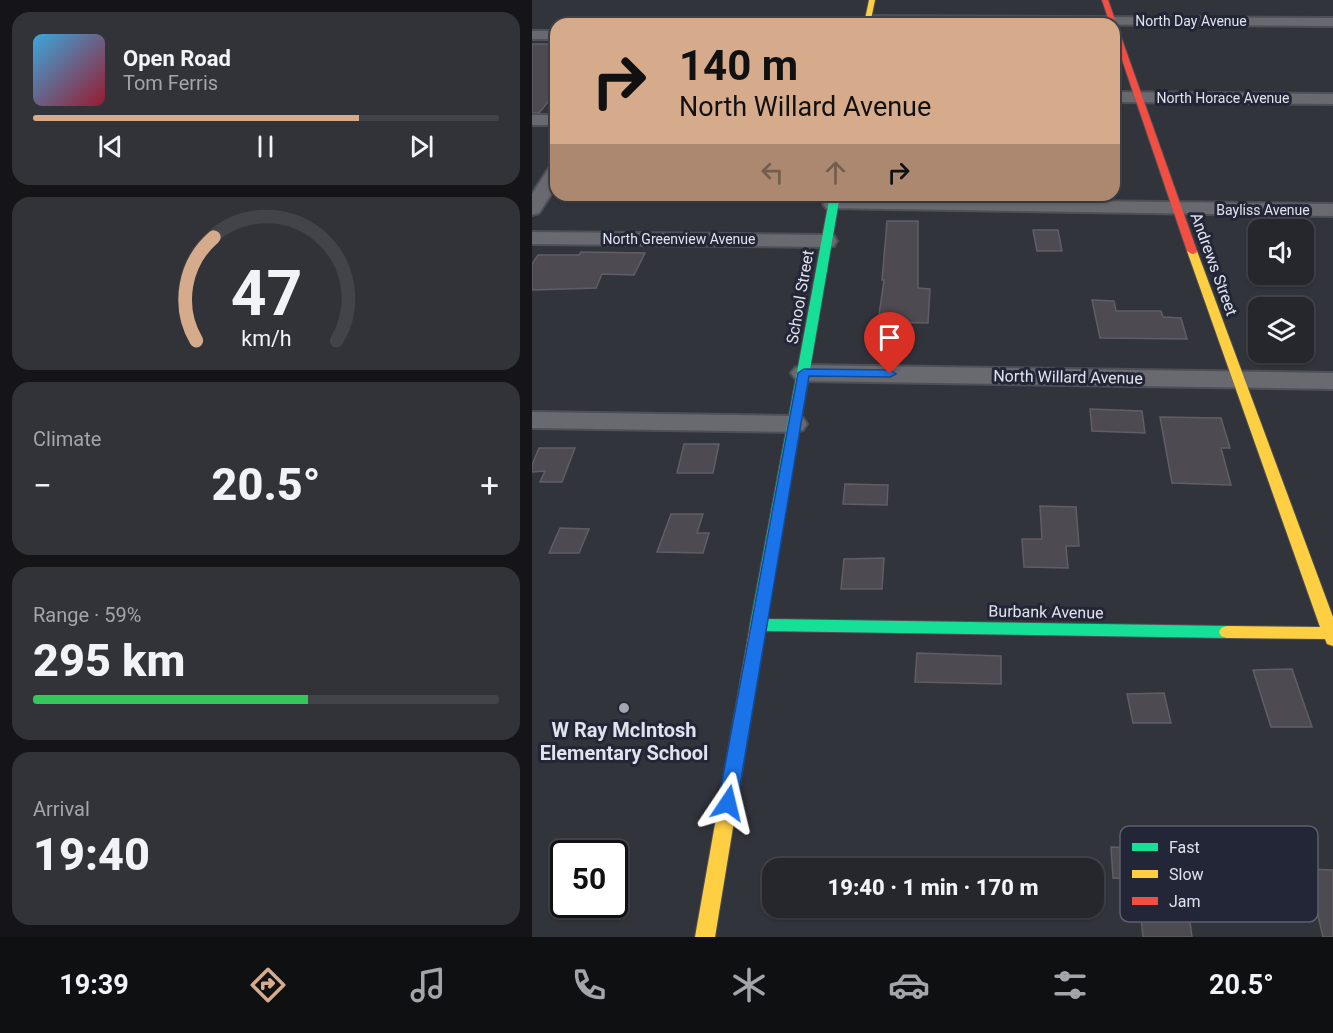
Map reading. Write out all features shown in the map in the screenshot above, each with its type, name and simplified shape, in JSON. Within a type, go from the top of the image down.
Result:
[{"type":"street","points":[[869,18],[872,0]]},
{"type":"street","name":"Andrews Street","points":[[1105,0],[1112,18]]},
{"type":"street","name":"North Day Avenue","points":[[1120,20],[1333,22]]},
{"type":"street","points":[[532,35],[550,35]]},
{"type":"street","name":"Andrews Street","points":[[1120,41],[1177,210],[1332,635]]},
{"type":"street","name":"North Horace Avenue","points":[[1120,97],[1333,99]]},
{"type":"street","points":[[532,120],[550,120]]},
{"type":"street","points":[[532,209],[550,181]]},
{"type":"street","name":"School Street","points":[[705,937],[834,201]]},
{"type":"street","name":"Bayliss Avenue","points":[[868,201],[1177,210],[1333,210]]},
{"type":"street","name":"North Greenview Avenue","points":[[532,238],[826,241]]},
{"type":"street","name":"North Willard Avenue","points":[[804,373],[1333,381]]},
{"type":"street","points":[[532,420],[793,424]]},
{"type":"street","name":"Burbank Avenue","points":[[758,625],[1332,635]]},
{"type":"building","points":[[532,44],[550,44],[550,99],[539,113],[532,113]]},
{"type":"building","points":[[887,221],[918,221],[918,288],[930,289],[928,323],[878,322],[884,280],[882,280]]},
{"type":"building","points":[[1033,230],[1058,230],[1062,251],[1037,251]]},
{"type":"building","points":[[581,252],[645,253],[634,275],[602,274],[596,288],[532,290],[532,264],[538,255],[579,255]]},
{"type":"building","points":[[1092,300],[1114,301],[1116,311],[1161,311],[1163,317],[1181,318],[1187,339],[1100,338]]},
{"type":"building","points":[[1090,409],[1142,411],[1145,433],[1092,431]]},
{"type":"building","points":[[1160,417],[1221,418],[1230,448],[1221,448],[1231,485],[1172,483]]},
{"type":"building","points":[[684,444],[719,444],[713,473],[677,473]]},
{"type":"building","points":[[539,448],[575,448],[562,482],[540,482],[545,471],[532,472],[532,465]]},
{"type":"building","points":[[845,484],[888,485],[887,505],[843,504]]},
{"type":"building","points":[[1040,506],[1076,507],[1079,546],[1066,546],[1068,568],[1024,567],[1022,539],[1042,539]]},
{"type":"building","points":[[671,514],[703,514],[697,533],[709,533],[703,553],[657,552]]},
{"type":"building","points":[[560,528],[589,529],[579,553],[549,553]]},
{"type":"building","points":[[884,558],[882,589],[841,589],[844,559]]},
{"type":"building","points":[[917,653],[1001,656],[1001,684],[915,682]]},
{"type":"building","points":[[1292,669],[1312,727],[1271,727],[1253,670]]},
{"type":"building","points":[[1164,693],[1171,723],[1133,723],[1127,694]]},
{"type":"building","points":[[1111,847],[1120,847],[1120,878],[1113,878]]},
{"type":"building","points":[[1318,869],[1333,870],[1333,937],[1323,937],[1318,916]]},
{"type":"building","points":[[1141,922],[1190,922],[1192,937],[1143,937]]},
{"type":"traffic: fast","points":[[757,632],[834,201]]},
{"type":"traffic: fast","points":[[758,625],[1227,632]]},
{"type":"traffic: slow","points":[[868,18],[872,0]]},
{"type":"traffic: slow","points":[[1192,251],[1333,640]]},
{"type":"traffic: slow","points":[[705,937],[757,632]]},
{"type":"traffic: slow","points":[[1227,632],[1333,633]]},
{"type":"traffic: jam","points":[[1105,0],[1111,18]]},
{"type":"traffic: jam","points":[[1120,43],[1192,251]]},
{"type":"place","name":"W Ray McIntosh Elementary School","points":[[624,708]]},
{"type":"route","points":[[728,803],[793,424],[804,373],[890,374]]}]
